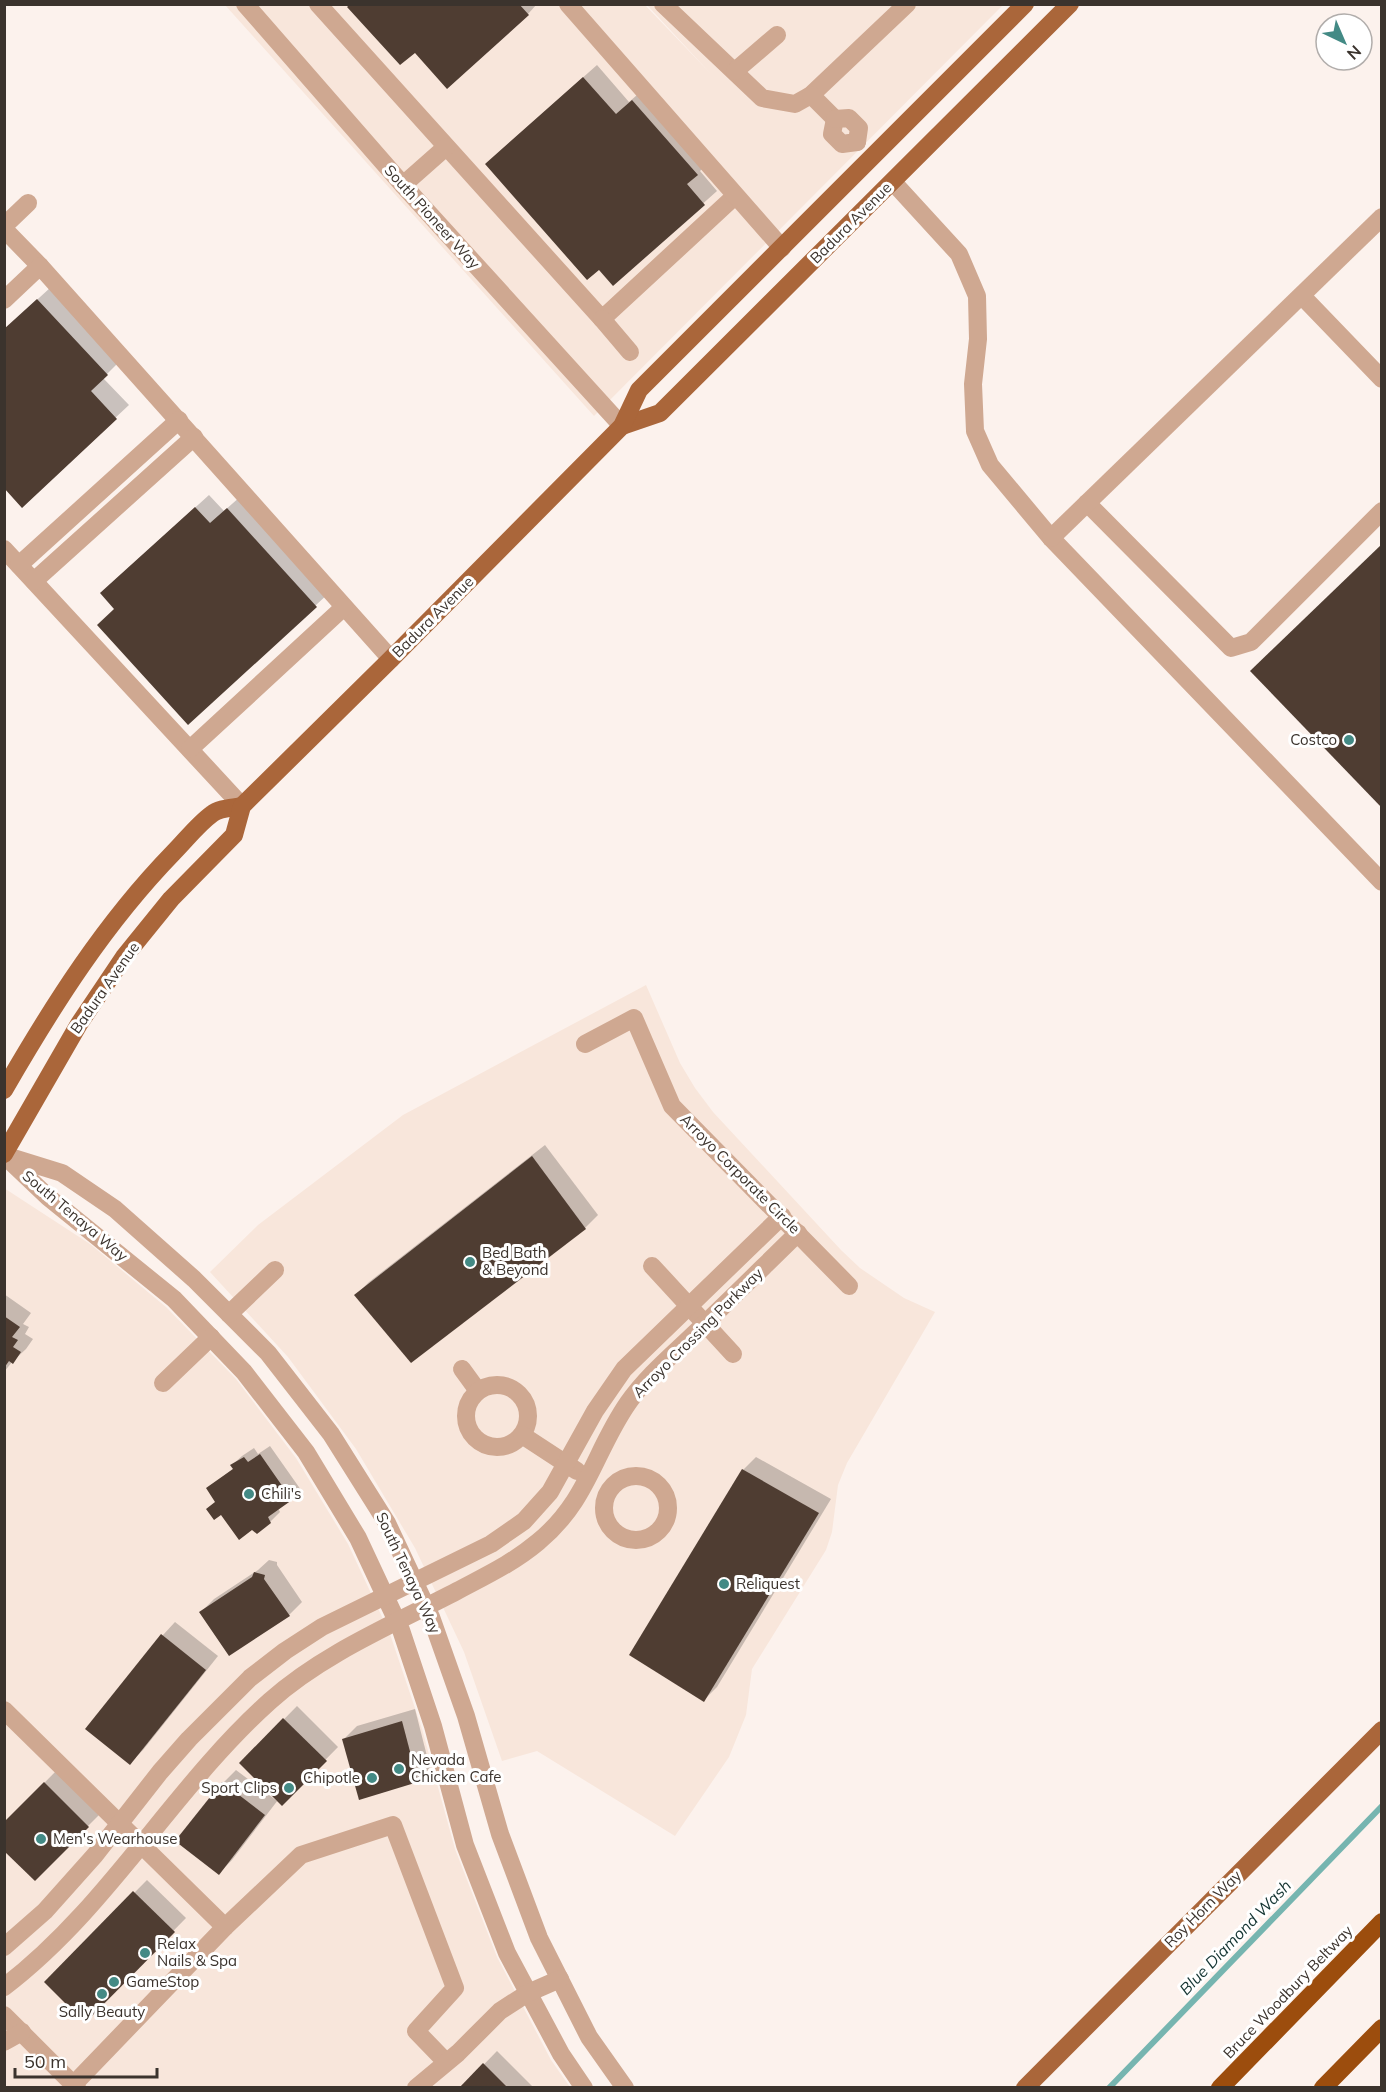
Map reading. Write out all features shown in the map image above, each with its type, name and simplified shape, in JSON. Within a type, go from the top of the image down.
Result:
[{"type":"highway","name":"Bruce Woodbury Beltway","points":[[1220,2088],[1382,1922]]},
{"type":"highway","points":[[1323,2088],[1381,2028]]},
{"type":"main road","name":"Badura Avenue","points":[[4,1155],[79,1024],[124,957],[171,899],[234,835],[242,806],[391,660],[622,426],[639,390],[1025,4]]},
{"type":"main road","name":"Badura Avenue","points":[[622,426],[660,412],[1070,4]]},
{"type":"main road","points":[[872,159],[892,182]]},
{"type":"main road","name":"Badura Avenue","points":[[4,1090],[59,996],[126,905],[213,812],[242,806]]},
{"type":"main road","name":"Roy Horn Way","points":[[1025,2088],[1382,1730]]},
{"type":"street","name":"South Pioneer Way","points":[[245,4],[403,185],[622,426]]},
{"type":"street","points":[[318,4],[630,352]]},
{"type":"street","points":[[568,4],[782,248]]},
{"type":"street","points":[[663,4],[762,98],[795,104],[811,95],[908,4]]},
{"type":"street","points":[[735,71],[777,35]]},
{"type":"street","points":[[811,95],[835,120],[849,118],[859,128],[857,142],[872,159]]},
{"type":"street","points":[[403,185],[446,147]]},
{"type":"street","points":[[892,182],[958,254],[977,296],[978,339],[973,384],[975,431],[990,465],[1051,538],[1382,882]]},
{"type":"street","points":[[602,319],[735,196]]},
{"type":"street","points":[[28,203],[4,228],[179,420],[391,660]]},
{"type":"street","points":[[1051,538],[1382,217]]},
{"type":"street","points":[[4,300],[40,266]]},
{"type":"street","points":[[1302,296],[1382,379]]},
{"type":"street","points":[[19,565],[179,420]]},
{"type":"street","points":[[34,581],[194,437]]},
{"type":"street","points":[[1087,503],[1231,648],[1251,642],[1382,511]]},
{"type":"street","points":[[4,549],[242,806]]},
{"type":"street","points":[[190,750],[344,607]]},
{"type":"street","name":"Arroyo Corporate Circle","points":[[585,1044],[634,1017],[672,1106],[849,1286]]},
{"type":"street","name":"South Tenaya Way","points":[[4,1155],[62,1173],[115,1209],[194,1279],[267,1353],[331,1434],[387,1523],[426,1607],[466,1716],[500,1834],[539,1938],[589,2037],[625,2088]]},
{"type":"street","name":"South Tenaya Way","points":[[4,1155],[48,1197],[174,1299],[244,1372],[306,1452],[358,1538],[397,1622],[433,1726],[465,1845],[507,1953],[561,2054],[584,2088]]},
{"type":"street","name":"Arroyo Crossing Parkway","points":[[4,1947],[45,1911],[95,1855],[189,1739],[250,1678],[285,1651],[322,1627],[491,1544],[508,1533],[538,1507],[567,1465],[609,1389],[641,1352],[782,1216]]},
{"type":"street","name":"Arroyo Crossing Parkway","points":[[4,1987],[66,1932],[211,1760],[270,1701],[302,1675],[337,1653],[504,1567],[523,1554],[557,1524],[572,1507],[629,1402],[658,1369],[798,1233]]},
{"type":"street","points":[[652,1266],[733,1354]]},
{"type":"street","points":[[229,1314],[275,1270]]},
{"type":"street","points":[[163,1383],[211,1337]]},
{"type":"street","points":[[462,1369],[478,1391]]},
{"type":"street","points":[[497,1384],[516,1390],[523,1397],[527,1406],[527,1426],[514,1443],[494,1448],[483,1445],[468,1430],[465,1419],[466,1408],[470,1399],[478,1391],[486,1386],[497,1384]]},
{"type":"street","points":[[522,1435],[609,1491]]},
{"type":"street","points":[[4,1710],[225,1927]]},
{"type":"street","points":[[4,2015],[76,2086],[225,1927],[301,1855],[393,1825],[455,1988],[416,2031],[446,2062]]},
{"type":"street","points":[[416,2088],[500,2010],[528,1993],[560,1979]]},
{"type":"street","points":[[4,2042],[21,2032]]},
{"type":"shaded area","points":[[225,5],[645,5],[711,74],[647,5],[1003,5],[594,416]]},
{"type":"shaded area","points":[[646,985],[680,1063],[713,1112],[860,1268],[904,1298],[935,1312],[847,1463],[838,1485],[832,1532],[826,1550],[752,1669],[746,1715],[729,1757],[675,1836],[537,1751],[502,1761],[464,1652],[415,1548],[356,1449],[288,1357],[210,1272],[258,1225],[403,1115]]},
{"type":"shaded area","points":[[4,1188],[90,1244],[166,1307],[236,1379],[296,1458],[348,1544],[390,1634],[422,1729],[455,1849],[497,1957],[551,2060],[570,2087],[5,2087]]},
{"type":"building","points":[[350,4],[519,4],[529,15],[447,89],[415,53],[400,65],[347,7]]},
{"type":"building","points":[[583,77],[616,114],[632,100],[698,175],[687,184],[705,205],[613,286],[599,270],[587,280],[485,164]]},
{"type":"building","points":[[37,299],[108,375],[91,391],[117,419],[22,508],[4,488],[4,329]]},
{"type":"building","points":[[195,507],[210,523],[227,508],[317,607],[188,725],[97,625],[114,609],[100,593]]},
{"type":"building","name":"Costco","points":[[1382,544],[1382,808],[1250,671]]},
{"type":"building","name":"Bed Bath & Beyond","points":[[532,1156],[586,1229],[411,1363],[354,1295]]},
{"type":"building","points":[[4,1316],[20,1327],[12,1337],[18,1340],[13,1347],[21,1352],[13,1364],[9,1361],[4,1368]]},
{"type":"building","name":"Chili's","points":[[260,1454],[292,1500],[268,1517],[271,1523],[257,1534],[252,1530],[239,1540],[221,1515],[214,1520],[206,1509],[215,1502],[206,1488],[233,1469],[230,1465],[244,1457],[248,1462]]},
{"type":"building","name":"Reliquest","points":[[742,1469],[819,1513],[704,1702],[629,1655]]},
{"type":"building","points":[[254,1572],[265,1575],[264,1579],[290,1616],[229,1656],[199,1612],[252,1577]]},
{"type":"building","points":[[161,1634],[206,1670],[130,1765],[85,1729]]},
{"type":"building","points":[[283,1718],[327,1761],[282,1806],[239,1763]]},
{"type":"building","points":[[402,1721],[418,1782],[359,1800],[342,1739]]},
{"type":"building","name":"Men's Wearhouse","points":[[44,1782],[89,1827],[35,1881],[4,1851],[4,1822]]},
{"type":"building","points":[[222,1782],[265,1815],[219,1875],[175,1841]]},
{"type":"building","points":[[133,1891],[175,1932],[85,2023],[44,1982]]},
{"type":"building","points":[[483,2063],[508,2088],[459,2088]]},
{"type":"waterway","name":"Blue Diamond Wash","points":[[1109,2088],[1382,1806]]},
{"type":"place","name":"Costco","points":[[1349,740]]},
{"type":"place","name":"Bed Bath & Beyond","points":[[470,1262]]},
{"type":"place","name":"Chili's","points":[[249,1494]]},
{"type":"place","name":"Reliquest","points":[[724,1584]]},
{"type":"place","name":"Nevada Chicken Cafe","points":[[399,1769]]},
{"type":"place","name":"Chipotle","points":[[372,1778]]},
{"type":"place","name":"Sport Clips","points":[[289,1788]]},
{"type":"place","name":"Men's Wearhouse","points":[[41,1839]]},
{"type":"place","name":"Relax Nails & Spa","points":[[145,1953]]},
{"type":"place","name":"GameStop","points":[[114,1982]]},
{"type":"place","name":"Sally Beauty","points":[[102,1994]]}]
